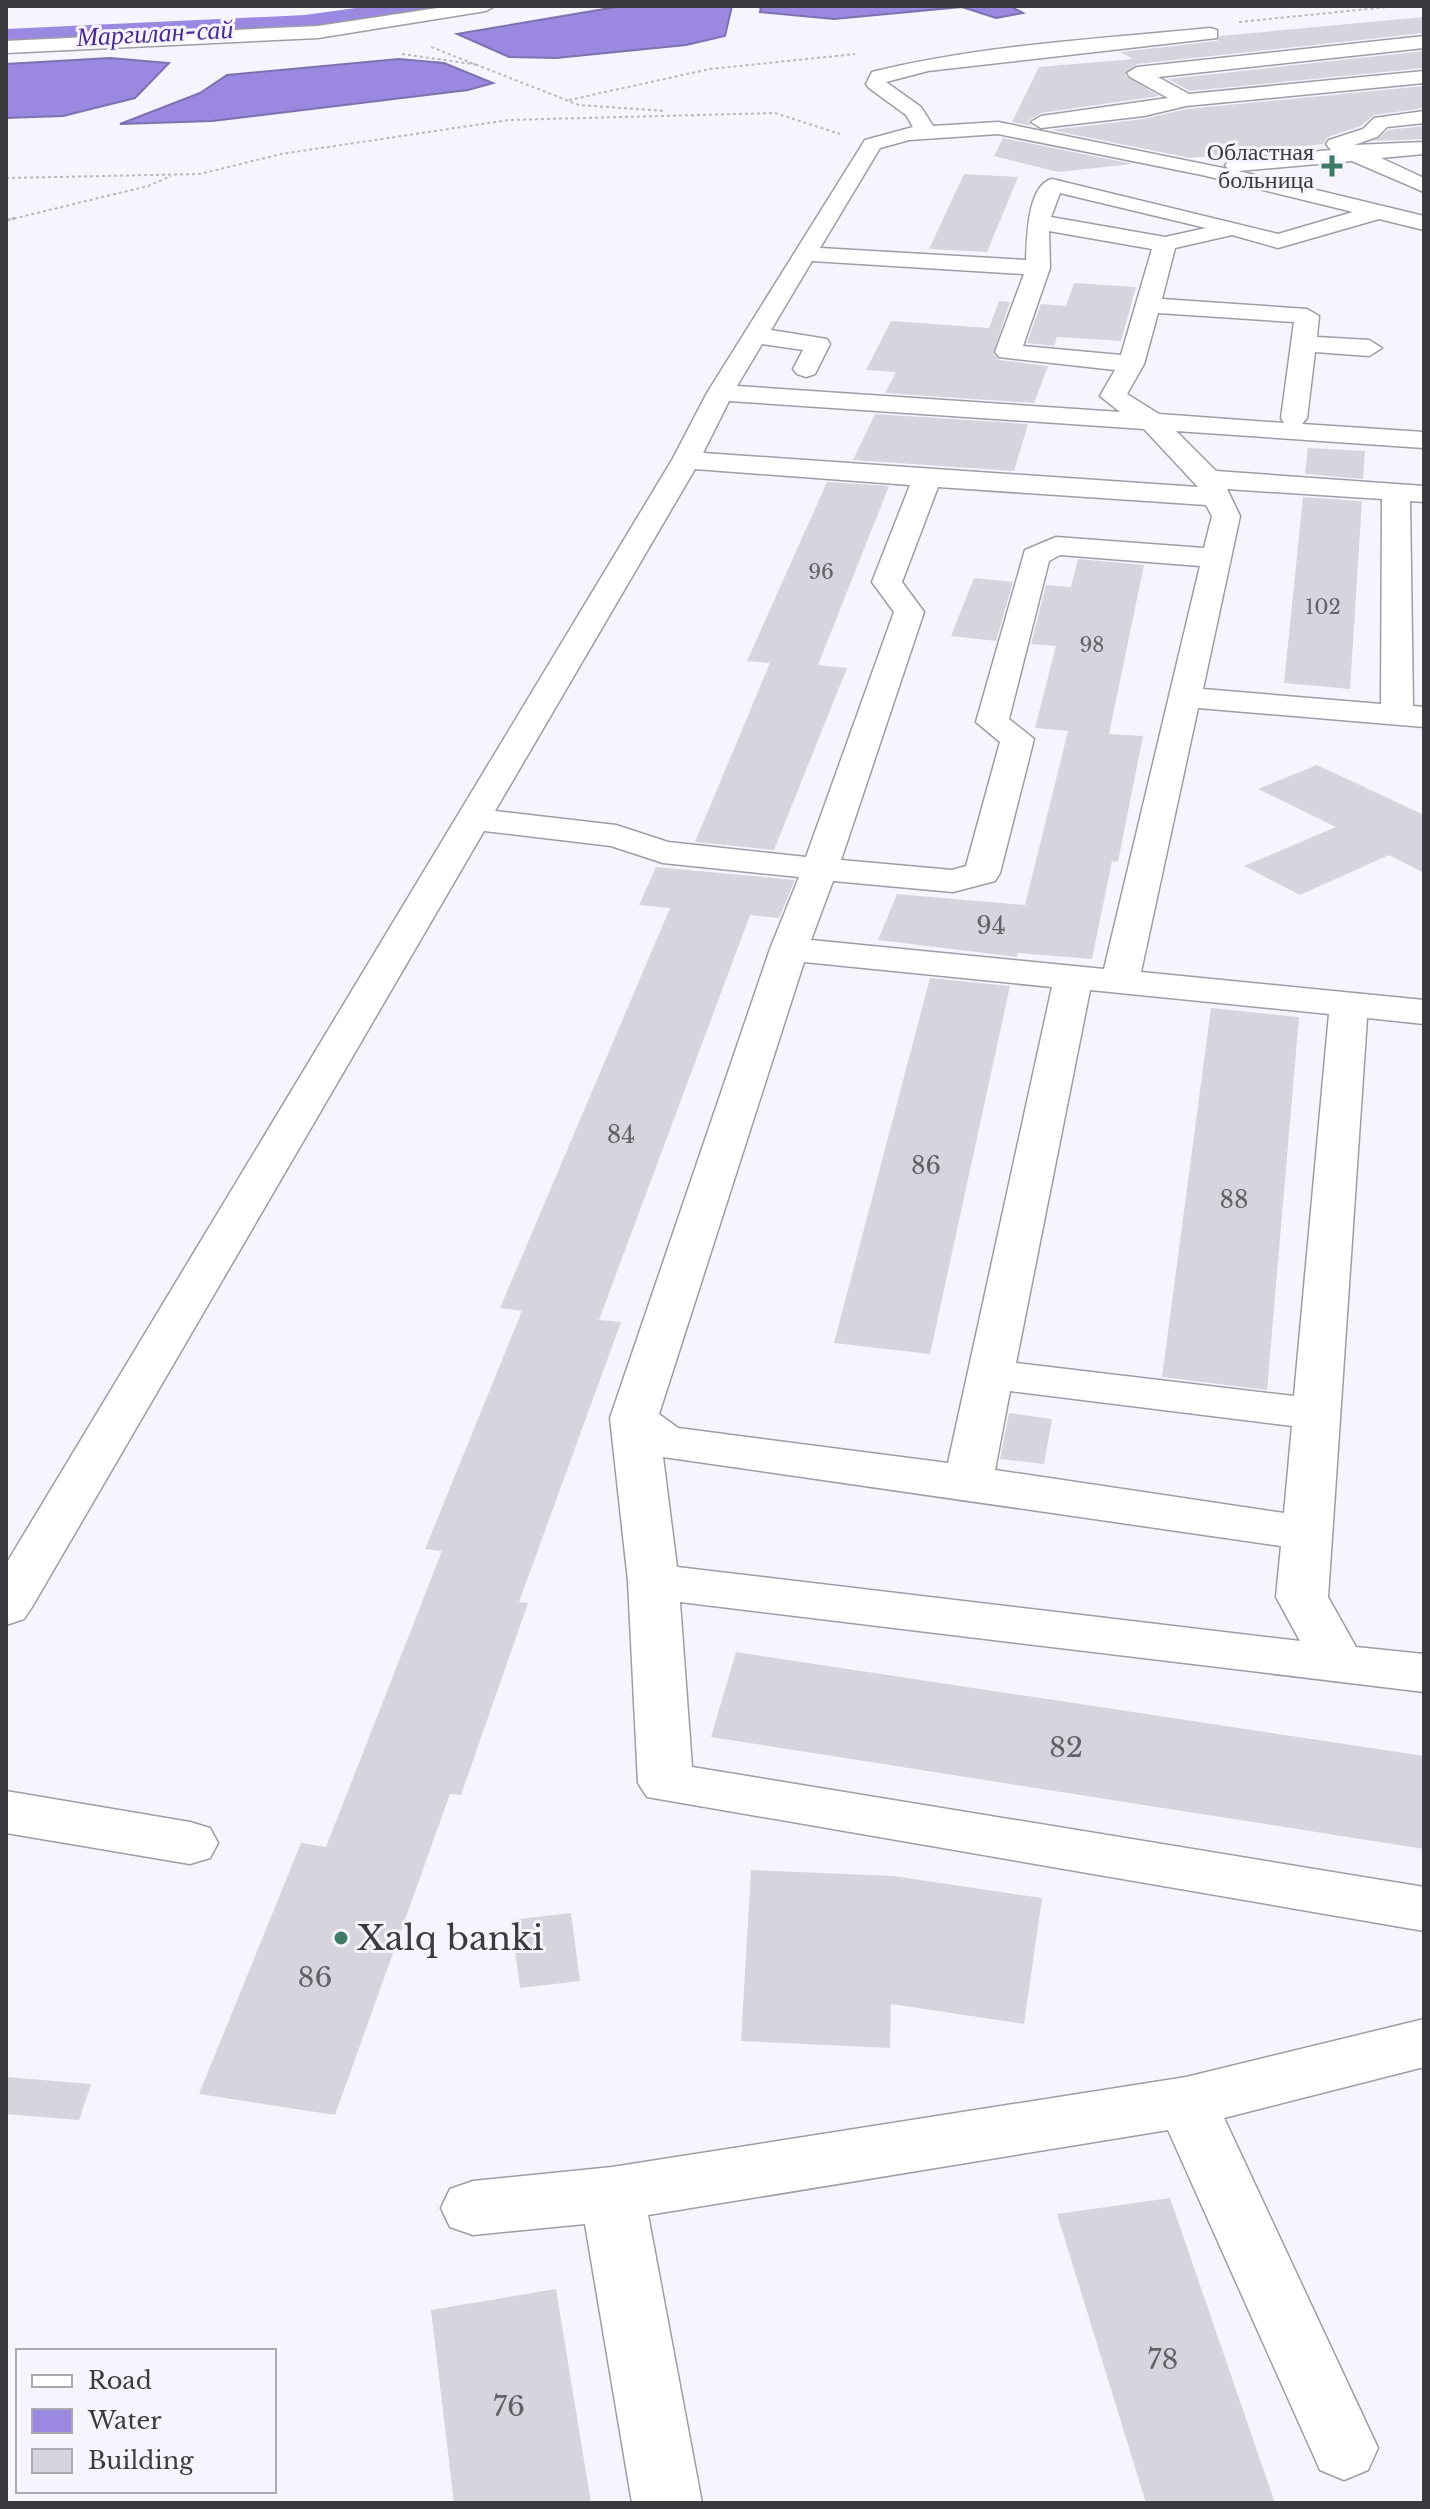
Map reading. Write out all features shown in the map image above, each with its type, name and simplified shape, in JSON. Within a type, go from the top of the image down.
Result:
[{"type":"street","points":[[6,33],[282,21],[398,6]]},
{"type":"street","points":[[6,47],[318,32],[486,6]]},
{"type":"street","points":[[1062,145],[984,148],[925,126],[876,84],[879,76],[928,65],[1067,47],[1210,34]]},
{"type":"street","points":[[1186,100],[1137,73],[1424,42]]},
{"type":"street","points":[[1402,44],[1424,57]]},
{"type":"street","points":[[1159,85],[1424,57]]},
{"type":"street","points":[[6,1607],[686,460],[725,386],[872,144],[925,126],[998,128],[1144,110],[1186,100],[1424,77]]},
{"type":"street","points":[[1343,103],[1424,93]]},
{"type":"street","points":[[1424,117],[1381,122],[1370,133],[1336,144],[1424,186]]},
{"type":"street","points":[[998,128],[1062,145],[1202,169],[1424,223]]},
{"type":"street","points":[[1062,145],[1038,222],[1038,268],[1008,352],[1131,364]]},
{"type":"street","points":[[1202,169],[1424,148]]},
{"type":"street","points":[[1052,185],[1228,238]]},
{"type":"street","points":[[1038,222],[1165,244],[1228,238],[1278,241],[1378,212]]},
{"type":"street","points":[[1120,980],[1226,516],[1215,493],[1149,419],[1113,396],[1131,364],[1165,244]]},
{"type":"street","points":[[807,254],[1038,268]]},
{"type":"street","points":[[1148,305],[1307,316],[1294,418]]},
{"type":"street","points":[[756,336],[818,344],[806,369]]},
{"type":"street","points":[[1304,344],[1369,348]]},
{"type":"street","points":[[725,386],[837,385]]},
{"type":"street","points":[[725,386],[1424,440]]},
{"type":"street","points":[[686,460],[927,478],[1215,493],[1407,515],[1411,716],[1185,697]]},
{"type":"street","points":[[927,478],[887,582],[909,612],[789,949],[634,1418],[653,1581],[666,1783],[1424,1909]]},
{"type":"street","points":[[474,819],[616,836],[663,852],[820,869],[953,881],[982,873],[1017,739],[992,722],[1035,556],[1056,546],[1216,558]]},
{"type":"street","points":[[789,949],[1424,1012]]},
{"type":"street","points":[[968,1482],[1074,975]]},
{"type":"street","points":[[1339,1664],[1302,1597],[1349,1004]]},
{"type":"street","points":[[991,1374],[1317,1414]]},
{"type":"street","points":[[634,1418],[665,1442],[968,1482],[1307,1533]]},
{"type":"street","points":[[653,1581],[1424,1673]]},
{"type":"street","points":[[6,1812],[190,1843]]},
{"type":"street","points":[[473,2208],[612,2194],[1186,2102],[1424,2043]]},
{"type":"street","points":[[1186,2102],[1344,2448]]},
{"type":"street","points":[[612,2194],[667,2503]]},
{"type":"path","points":[[382,23],[414,40],[579,105],[704,113]]},
{"type":"path","points":[[6,178],[200,174],[281,154],[509,120],[775,113],[872,144]]},
{"type":"path","points":[[6,220],[148,186],[172,175]]},
{"type":"water","points":[[622,6],[732,6],[725,36],[686,45],[556,58],[509,57],[457,34]]},
{"type":"water","points":[[761,6],[1010,6],[1023,13],[996,18],[962,7],[834,19],[760,12]]},
{"type":"water","points":[[110,58],[169,63],[135,98],[63,116],[6,118],[6,64]]},
{"type":"water","points":[[399,59],[444,63],[493,83],[468,90],[212,121],[120,124],[200,93],[227,75]]},
{"type":"building","points":[[1424,17],[1424,33],[1137,64],[1125,75],[1159,96],[1041,113],[1028,121],[1031,126],[1012,122],[1039,67],[1133,59],[1120,52],[1217,41],[1220,36]]},
{"type":"building","points":[[1424,51],[1424,68],[1190,91],[1168,79]]},
{"type":"building","points":[[1424,86],[1424,108],[1374,115],[1361,126],[1328,137],[1323,144],[1190,158],[1051,130],[1144,119],[1186,109]]},
{"type":"building","points":[[1424,126],[1424,139],[1374,141],[1388,130]]},
{"type":"building","points":[[1003,138],[1133,164],[1058,172],[994,156]]},
{"type":"building","points":[[964,174],[1018,177],[987,252],[929,249]]},
{"type":"building","points":[[1074,283],[1136,287],[1121,341],[1057,337],[1054,346],[1027,343],[1041,304],[1066,306]]},
{"type":"building","points":[[999,301],[1010,302],[993,354],[999,360],[1048,366],[1034,403],[885,393],[896,372],[866,370],[891,321],[989,328]]},
{"type":"building","points":[[875,414],[1028,424],[1014,471],[853,460]]},
{"type":"building","points":[[1308,448],[1365,451],[1363,479],[1305,474]]},
{"type":"building","points":[[827,482],[889,486],[818,665],[847,668],[774,850],[695,842],[770,663],[747,661]]},
{"type":"building","points":[[1303,497],[1362,501],[1350,689],[1284,683]]},
{"type":"building","points":[[1078,559],[1144,565],[1109,734],[1143,736],[1118,862],[1112,861],[1092,959],[1018,953],[1017,957],[878,940],[897,894],[1025,905],[1068,731],[1035,728],[1056,646],[1031,644],[1046,585],[1071,587]]},
{"type":"building","points":[[974,578],[1013,582],[996,641],[951,636]]},
{"type":"building","points":[[1317,765],[1424,815],[1424,873],[1389,855],[1300,895],[1244,866],[1336,827],[1258,789]]},
{"type":"building","points":[[656,867],[795,880],[779,918],[750,915],[599,1320],[621,1322],[519,1602],[528,1603],[461,1795],[450,1794],[335,2115],[199,2094],[301,1843],[326,1847],[442,1551],[425,1549],[522,1311],[500,1308],[670,908],[639,905]]},
{"type":"building","points":[[930,978],[1010,986],[930,1354],[834,1343]]},
{"type":"building","points":[[1211,1008],[1299,1017],[1267,1390],[1162,1377]]},
{"type":"building","points":[[1009,1413],[1052,1419],[1044,1464],[1000,1459]]},
{"type":"building","points":[[736,1652],[1424,1756],[1424,1849],[711,1737]]},
{"type":"building","points":[[751,1870],[893,1876],[1042,1898],[1024,2024],[891,2004],[890,2048],[741,2041]]},
{"type":"building","points":[[571,1913],[580,1981],[520,1988],[511,1920]]},
{"type":"building","points":[[6,2077],[91,2084],[79,2120],[6,2114]]},
{"type":"building","points":[[1170,2198],[1275,2503],[1146,2503],[1057,2214]]},
{"type":"building","points":[[556,2289],[591,2503],[454,2503],[431,2310]]},
{"type":"waterway","name":"Маргилан-сай","points":[[6,40],[305,26],[447,6]]},
{"type":"place","name":"Областная больница","points":[[1332,166]]},
{"type":"place","name":"Xalq banki","points":[[341,1938]]}]
